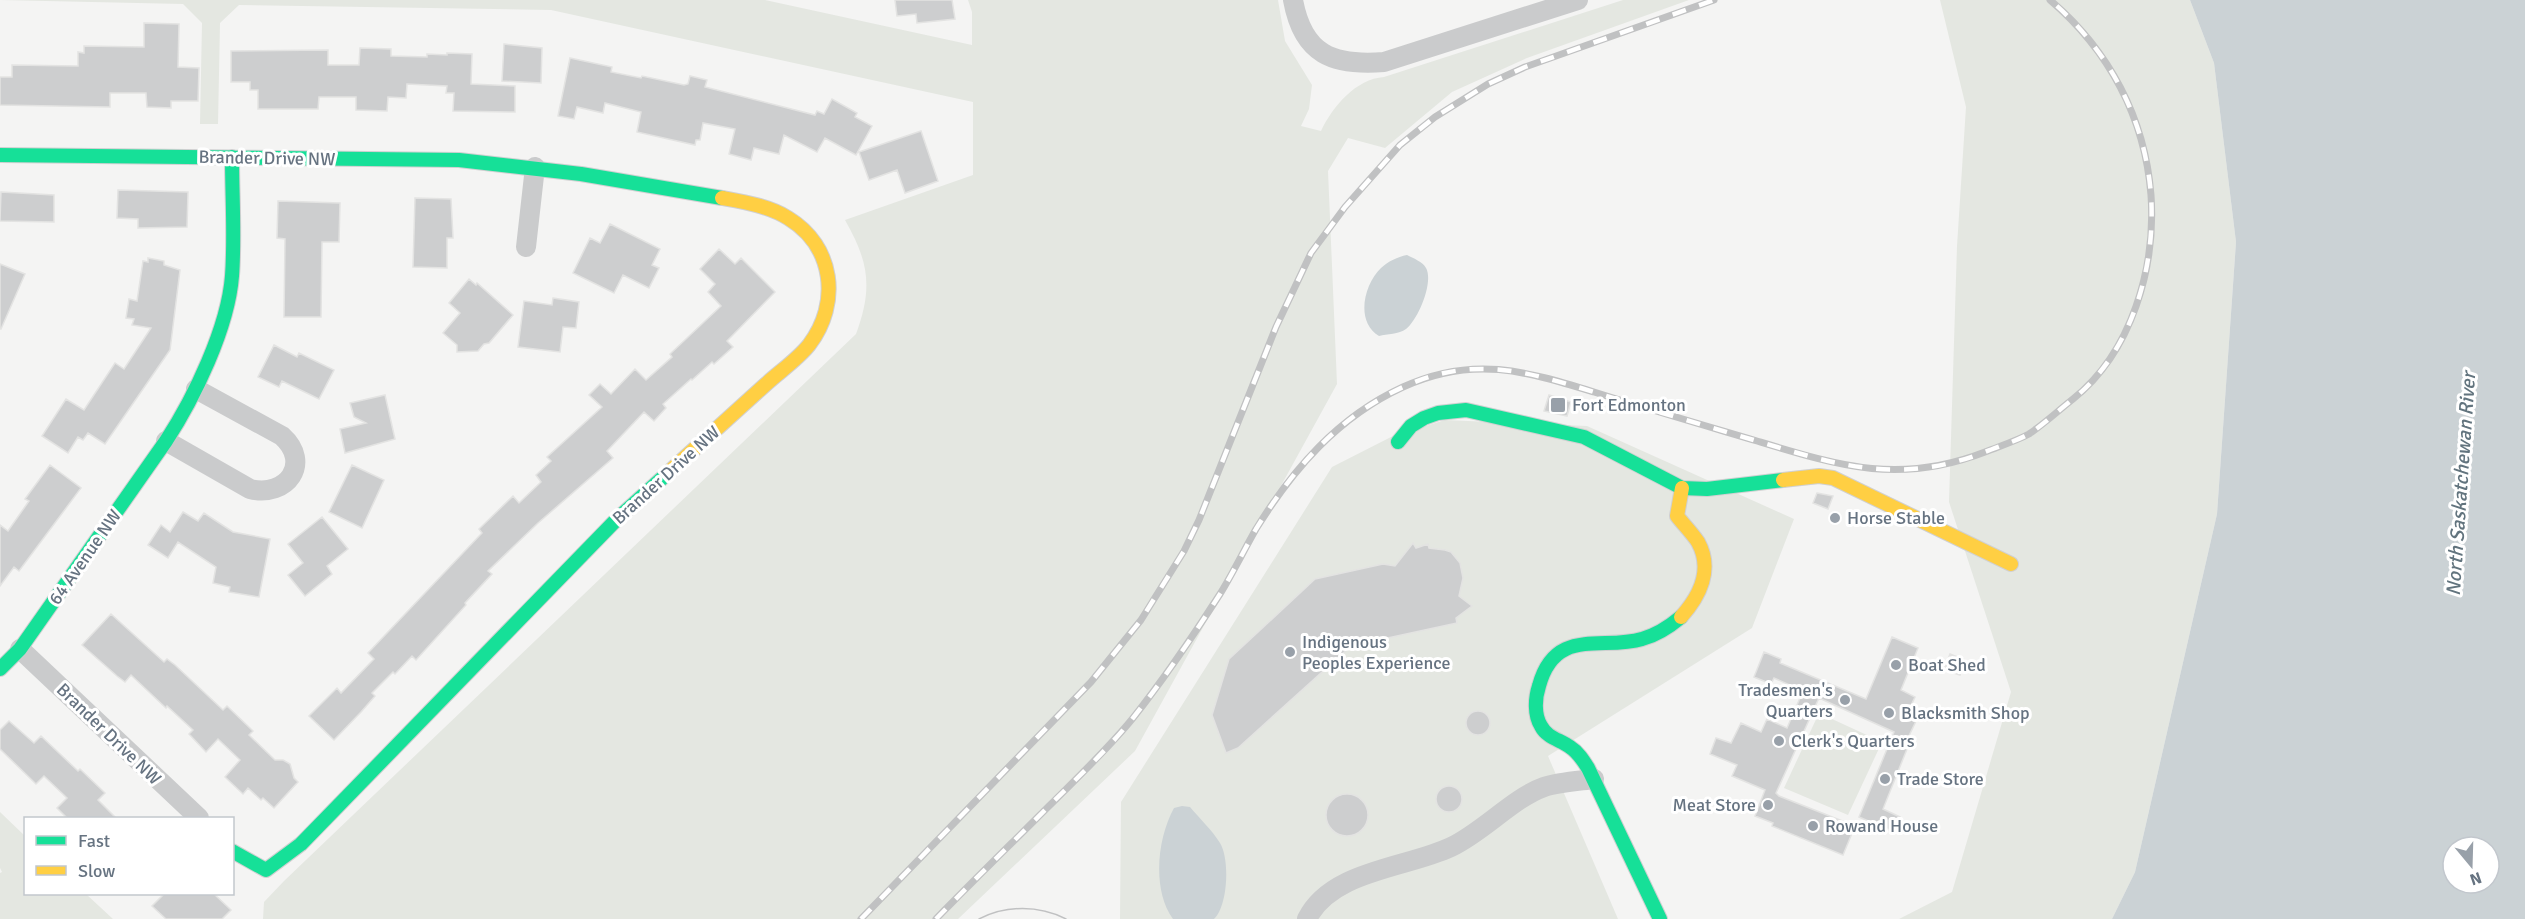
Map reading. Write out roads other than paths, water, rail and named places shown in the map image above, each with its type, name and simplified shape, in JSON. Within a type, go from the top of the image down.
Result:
[{"type":"street","points":[[1293,0],[1296,15],[1311,44],[1333,60],[1354,64],[1384,62],[1578,0]]},
{"type":"street","name":"Brander Drive NW","points":[[0,155],[459,160],[535,167],[654,185],[772,210],[786,216],[809,233],[824,258],[831,288],[825,319],[808,346],[617,519],[301,844],[266,870],[234,851]]},
{"type":"street","name":"64 Avenue NW","points":[[0,669],[20,649],[166,441],[196,389],[218,334],[232,277],[232,157]]},
{"type":"street","points":[[526,246],[535,167]]},
{"type":"street","points":[[166,441],[250,489],[267,491],[282,486],[294,471],[295,454],[282,436],[196,389]]},
{"type":"street","points":[[1398,442],[1411,426],[1424,418],[1438,413],[1466,410],[1584,437],[1682,488],[1707,489],[1819,476],[1833,478],[2011,564]]},
{"type":"street","points":[[1660,919],[1594,779],[1578,754],[1542,731],[1538,720],[1537,689],[1549,662],[1563,650],[1593,642],[1637,641],[1651,637],[1663,632],[1690,608],[1701,586],[1705,565],[1700,546],[1694,535],[1677,516],[1682,488]]},
{"type":"street","name":"Brander Drive NW","points":[[20,649],[197,817]]},
{"type":"street","points":[[1307,919],[1318,902],[1353,880],[1396,864],[1448,849],[1466,840],[1521,799],[1544,787],[1594,779]]},
{"type":"water","name":"North Saskatchewan River","points":[[2190,0],[2525,0],[2525,919],[2112,919],[2135,872],[2217,514],[2236,242],[2214,63]]},
{"type":"water","points":[[1407,255],[1425,266],[1428,274],[1426,291],[1420,309],[1411,324],[1403,331],[1379,336],[1371,330],[1365,313],[1370,283],[1387,263]]},
{"type":"water","points":[[1190,807],[1220,843],[1223,850],[1226,871],[1225,893],[1219,913],[1214,919],[1173,919],[1162,894],[1159,864],[1164,834],[1174,808]]},
{"type":"tram line","points":[[979,919],[1000,911],[1022,908],[1045,911],[1066,919]]},
{"type":"railway","points":[[861,919],[1091,682],[1141,620],[1184,551],[1199,520],[1276,327],[1311,253],[1345,207],[1400,145],[1435,117],[1488,84],[1525,67],[1714,0]]},
{"type":"railway","points":[[936,919],[1092,763],[1133,718],[1167,673],[1225,586],[1270,507],[1302,466],[1338,429],[1358,413],[1403,387],[1428,377],[1453,371],[1476,369],[1522,373],[1569,384],[1816,458],[1843,464],[1897,470],[1925,468],[1954,462],[2013,441],[2029,434],[2073,399],[2093,380],[2111,357],[2125,333],[2136,306],[2149,251],[2152,223],[2151,195],[2141,139],[2120,87],[2090,41],[2050,0]]},
{"type":"place","name":"Fort Edmonton","points":[[1558,405]]},
{"type":"place","name":"Horse Stable","points":[[1835,518]]},
{"type":"place","name":"Indigenous Peoples Experience","points":[[1290,652]]},
{"type":"place","name":"Boat Shed","points":[[1896,665]]},
{"type":"place","name":"Tradesmen's Quarters","points":[[1845,700]]},
{"type":"place","name":"Blacksmith Shop","points":[[1889,713]]},
{"type":"place","name":"Clerk's Quarters","points":[[1779,741]]},
{"type":"place","name":"Trade Store","points":[[1885,779]]},
{"type":"place","name":"Meat Store","points":[[1768,805]]},
{"type":"place","name":"Rowand House","points":[[1813,826]]}]
